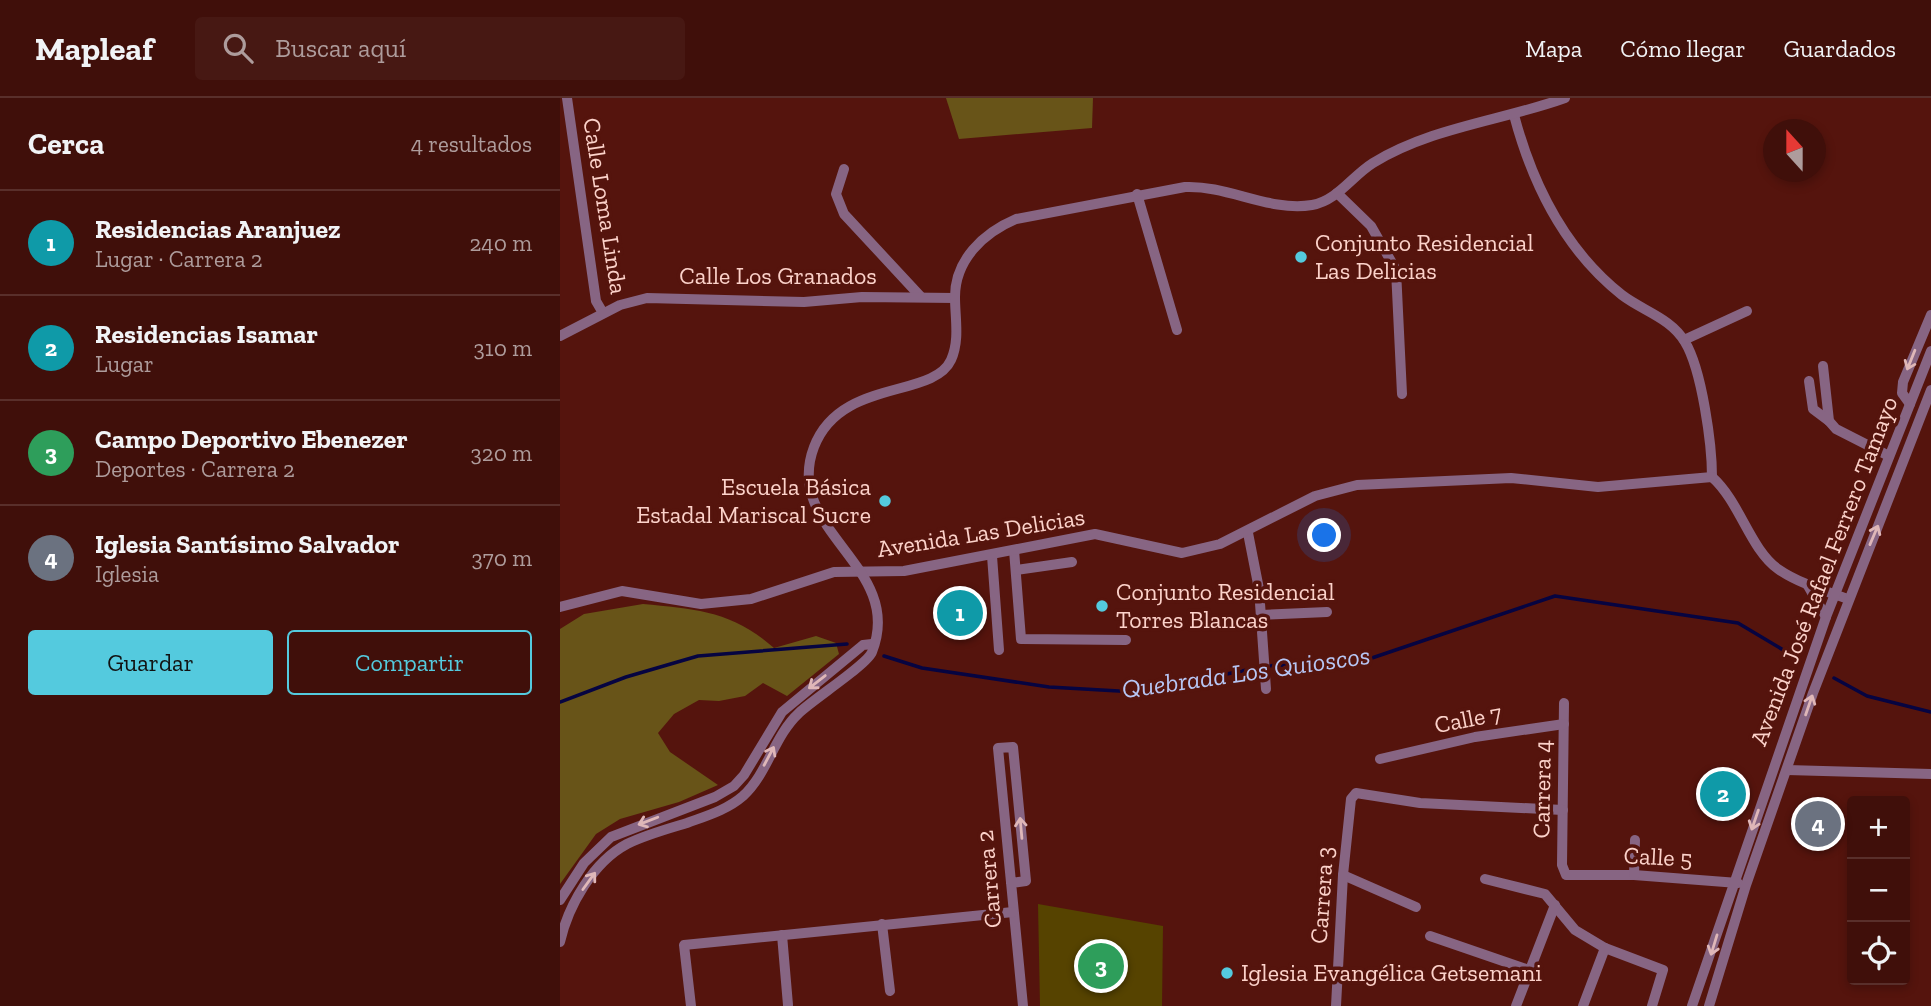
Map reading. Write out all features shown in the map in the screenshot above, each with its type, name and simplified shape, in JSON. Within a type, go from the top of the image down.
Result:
[{"type":"street","name":"Calle Loma Linda","points":[[560,336],[603,313],[596,301],[567,98]]},
{"type":"street","points":[[560,942],[574,904],[612,855],[633,842],[721,810],[745,794],[791,721],[872,653],[879,615],[863,572],[818,514],[810,472],[813,448],[823,429],[855,403],[875,393],[919,383],[942,373],[953,351],[957,319],[957,278],[976,244],[1002,225],[1045,212],[1137,194],[1197,186],[1294,206],[1320,204],[1338,193],[1370,165],[1402,147],[1482,120],[1514,115],[1565,98]]},
{"type":"street","points":[[1514,115],[1536,181],[1564,230],[1598,272],[1623,296],[1663,319],[1684,340],[1697,376],[1712,454],[1712,477],[1727,491],[1777,568],[1848,599]]},
{"type":"street","points":[[844,169],[836,194],[844,215],[921,297]]},
{"type":"street","points":[[1338,193],[1376,233],[1395,270],[1402,394]]},
{"type":"street","points":[[1137,194],[1177,330]]},
{"type":"street","name":"Calle Los Granados","points":[[603,313],[636,300],[660,297],[804,302],[862,296],[955,298]]},
{"type":"street","points":[[1684,340],[1747,311]]},
{"type":"street","points":[[1910,404],[1902,393],[1903,382],[1931,315]]},
{"type":"street","name":"Avenida José Rafael Ferrero Tamayo","points":[[1692,1006],[1826,617],[1931,351]]},
{"type":"street","points":[[1823,366],[1829,421]]},
{"type":"street","points":[[1809,381],[1813,409],[1836,429],[1889,456]]},
{"type":"street","name":"Avenida José Rafael Ferrero Tamayo","points":[[1709,1006],[1746,885],[1848,599],[1931,390]]},
{"type":"street","name":"Avenida Las Delicias","points":[[560,607],[622,591],[701,604],[751,599],[834,572],[904,571],[1095,534],[1182,553],[1220,544],[1248,533],[1315,496],[1357,485],[1511,478],[1598,487],[1712,477]]},
{"type":"street","points":[[1248,533],[1261,615],[1266,689]]},
{"type":"street","points":[[1014,550],[1021,639],[1126,640]]},
{"type":"street","points":[[992,556],[999,650]]},
{"type":"street","points":[[1016,570],[1072,562]]},
{"type":"street","points":[[1807,583],[1826,617]]},
{"type":"street","points":[[1261,615],[1327,612]]},
{"type":"street","points":[[560,900],[584,863],[611,838],[715,797],[734,786],[744,775],[782,712],[863,645],[872,644]]},
{"type":"street","name":"Carrera 4","points":[[1564,703],[1562,865],[1566,876]]},
{"type":"street","name":"Calle 7","points":[[1380,759],[1475,737],[1564,724]]},
{"type":"street","name":"Carrera 2","points":[[1011,883],[1026,881],[1013,747],[998,748],[1013,912],[1023,1006]]},
{"type":"street","points":[[1787,770],[1931,774]]},
{"type":"street","name":"Carrera 3","points":[[1336,1006],[1343,875],[1351,799],[1359,792],[1420,803],[1563,810]]},
{"type":"street","points":[[1634,875],[1635,840]]},
{"type":"street","points":[[1343,875],[1416,907]]},
{"type":"street","name":"Calle 5","points":[[1566,876],[1634,875],[1746,885]]},
{"type":"street","points":[[1485,879],[1545,894],[1569,926],[1605,948],[1663,970],[1652,1006]]},
{"type":"street","points":[[1516,1006],[1555,905]]},
{"type":"street","points":[[691,1006],[684,945],[1013,912]]},
{"type":"street","points":[[882,924],[890,990]]},
{"type":"street","points":[[782,935],[788,1005]]},
{"type":"street","points":[[1430,936],[1529,970]]},
{"type":"street","points":[[1583,1006],[1605,948]]},
{"type":"shaded area","points":[[946,98],[1093,98],[1092,128],[959,139]]},
{"type":"shaded area","points":[[643,604],[697,610],[728,619],[774,648],[816,636],[836,643],[839,654],[787,696],[763,683],[745,696],[719,701],[699,700],[674,714],[658,733],[670,752],[718,785],[679,802],[620,819],[596,834],[560,884],[560,629],[584,614]]},
{"type":"shaded area","points":[[1038,904],[1163,926],[1162,1006],[1040,1006]]},
{"type":"waterway","name":"Quebrada Los Quioscos","points":[[884,656],[922,668],[1049,687],[1136,692],[1267,666],[1363,661],[1555,596],[1738,623],[1800,660]]},
{"type":"waterway","name":"Quebrada Los Quioscos","points":[[560,702],[626,677],[698,656],[847,644]]},
{"type":"waterway","name":"Quebrada Los Quioscos","points":[[1834,678],[1867,696],[1931,712]]},
{"type":"place","name":"Conjunto Residencial Las Delicias","points":[[1301,257]]},
{"type":"place","name":"Escuela Básica Estadal Mariscal Sucre","points":[[885,501]]},
{"type":"place","name":"Conjunto Residencial Torres Blancas","points":[[1102,606]]},
{"type":"place","name":"Residencias Aranjuez","points":[[960,613]]},
{"type":"place","name":"Residencias Isamar","points":[[1723,794]]},
{"type":"place","name":"Iglesia Santísimo Salvador","points":[[1818,824]]},
{"type":"place","name":"Campo Deportivo Ebenezer","points":[[1101,966]]},
{"type":"place","name":"Iglesia Evangélica Getsemani","points":[[1227,973]]}]
